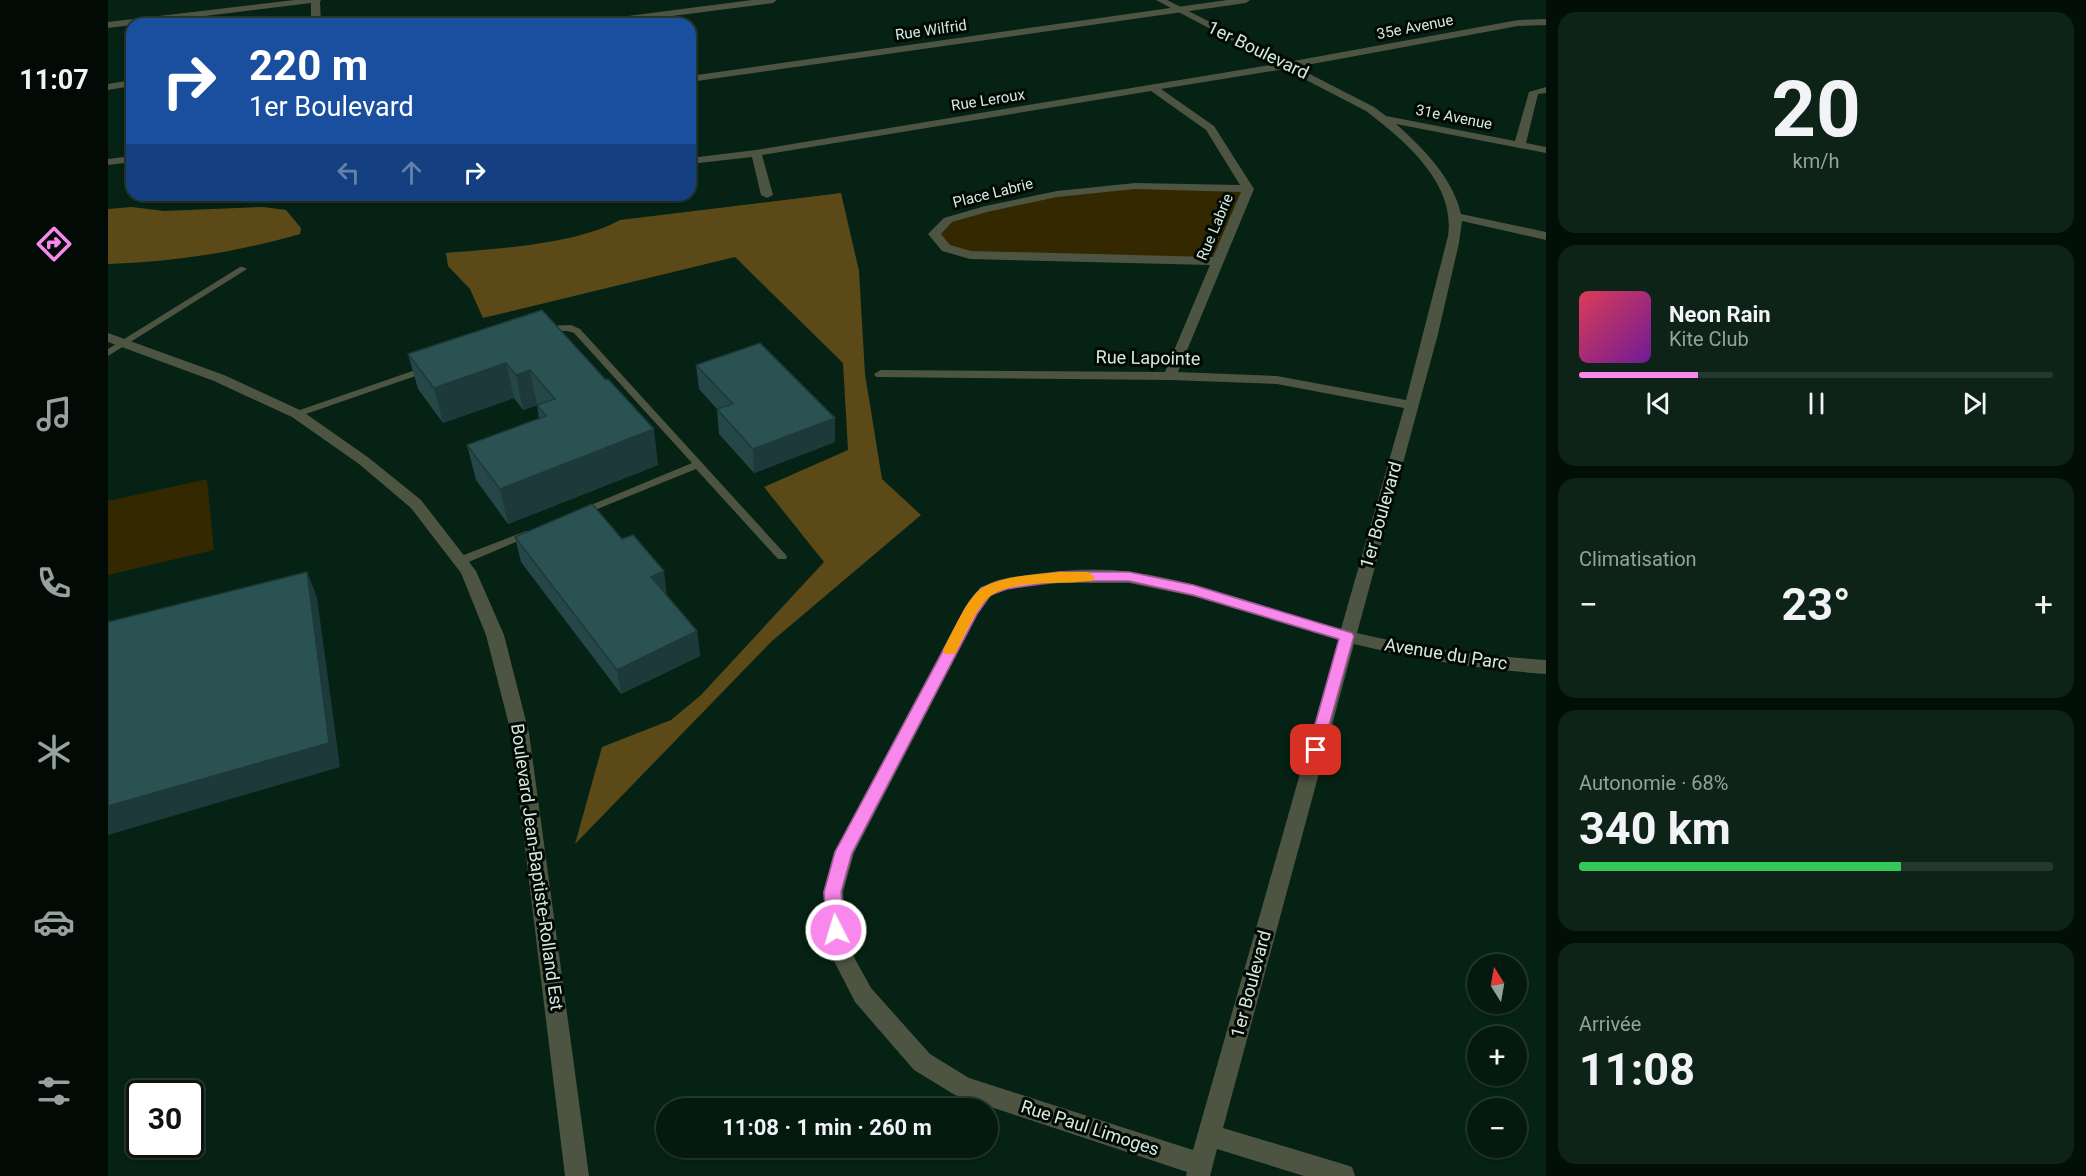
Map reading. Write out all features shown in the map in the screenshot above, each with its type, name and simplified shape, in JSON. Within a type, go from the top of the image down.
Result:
[{"type":"street","points":[[166,18],[315,0],[316,18]]},
{"type":"street","points":[[623,18],[698,5],[773,0]]},
{"type":"street","name":"1er Boulevard","points":[[1160,0],[1344,93],[1383,118],[1438,176],[1449,194],[1456,223],[1440,302],[1200,1170]]},
{"type":"street","name":"Rue Wilfrid","points":[[696,78],[1246,0]]},
{"type":"street","name":"35e Avenue","points":[[1290,65],[1518,23],[1546,22]]},
{"type":"street","points":[[108,25],[126,23]]},
{"type":"street","name":"Rue Leroux","points":[[696,160],[756,153],[1290,65]]},
{"type":"street","points":[[108,87],[126,84]]},
{"type":"street","name":"Rue Labrie","points":[[1153,88],[1210,128],[1248,189],[1170,376]]},
{"type":"street","points":[[1520,144],[1534,92],[1546,90]]},
{"type":"street","name":"31e Avenue","points":[[1383,118],[1546,150]]},
{"type":"street","points":[[756,153],[767,195]]},
{"type":"street","points":[[108,162],[126,160]]},
{"type":"street","name":"Place Labrie","points":[[1217,261],[970,255],[946,248],[934,234],[948,220],[985,209],[1057,194],[1135,186],[1248,189]]},
{"type":"street","points":[[1455,216],[1546,236]]},
{"type":"street","name":"Boulevard Jean-Baptiste-Rolland Est","points":[[116,340],[219,378],[297,414],[364,461],[416,504],[468,571],[495,635],[520,733],[577,1176]]},
{"type":"street","name":"Rue Lapointe","points":[[881,374],[1170,376],[1277,380],[1412,405]]},
{"type":"street","name":"Rue Paul Limoges","points":[[1200,1170],[963,1087],[922,1062],[863,995],[845,961],[836,930],[833,892],[844,852],[971,611],[986,592],[1005,584],[1059,577],[1129,577],[1193,590],[1347,636]]},
{"type":"street","name":"Avenue du Parc","points":[[1347,636],[1402,650],[1494,663],[1546,667]]},
{"type":"street","points":[[1209,1135],[1343,1176]]},
{"type":"lane","points":[[108,353],[116,340],[243,269]]},
{"type":"lane","points":[[538,330],[558,328],[578,331],[782,557]]},
{"type":"lane","points":[[297,414],[440,364]]},
{"type":"lane","points":[[567,518],[699,464]]},
{"type":"lane","points":[[460,561],[535,531]]},
{"type":"shaded area","points":[[1135,186],[1248,189],[1217,261],[1023,258],[946,248],[934,234],[948,220],[1057,194]]},
{"type":"shaded area","points":[[841,193],[859,271],[865,374],[882,479],[921,515],[772,641],[575,844],[602,747],[671,720],[701,695],[824,562],[764,487],[848,450],[843,363],[735,257],[483,318],[470,289],[448,266],[446,253],[559,240],[582,235],[620,220]]},
{"type":"shaded area","points":[[132,207],[164,211],[263,207],[286,210],[301,228],[300,234],[229,251],[157,261],[108,264],[108,209]]},
{"type":"shaded area","points":[[207,479],[214,550],[108,575],[108,501]]},
{"type":"building","points":[[542,310],[654,429],[500,489],[467,445],[546,416],[537,405],[555,399],[530,370],[516,375],[506,363],[434,388],[408,354]]},
{"type":"building","points":[[760,343],[835,418],[753,449],[717,409],[733,404],[696,365]]},
{"type":"building","points":[[592,504],[622,539],[633,535],[664,571],[651,577],[697,631],[617,670],[515,537]]},
{"type":"building","points":[[307,572],[329,743],[108,806],[108,622]]},
{"type":"slow traffic","points":[[950,650],[971,611],[986,592],[1005,584],[1059,577],[1088,577]]},
{"type":"route","points":[[836,930],[833,892],[844,852],[971,611],[986,592],[1005,584],[1059,577],[1129,577],[1193,590],[1347,636],[1316,750]]}]
